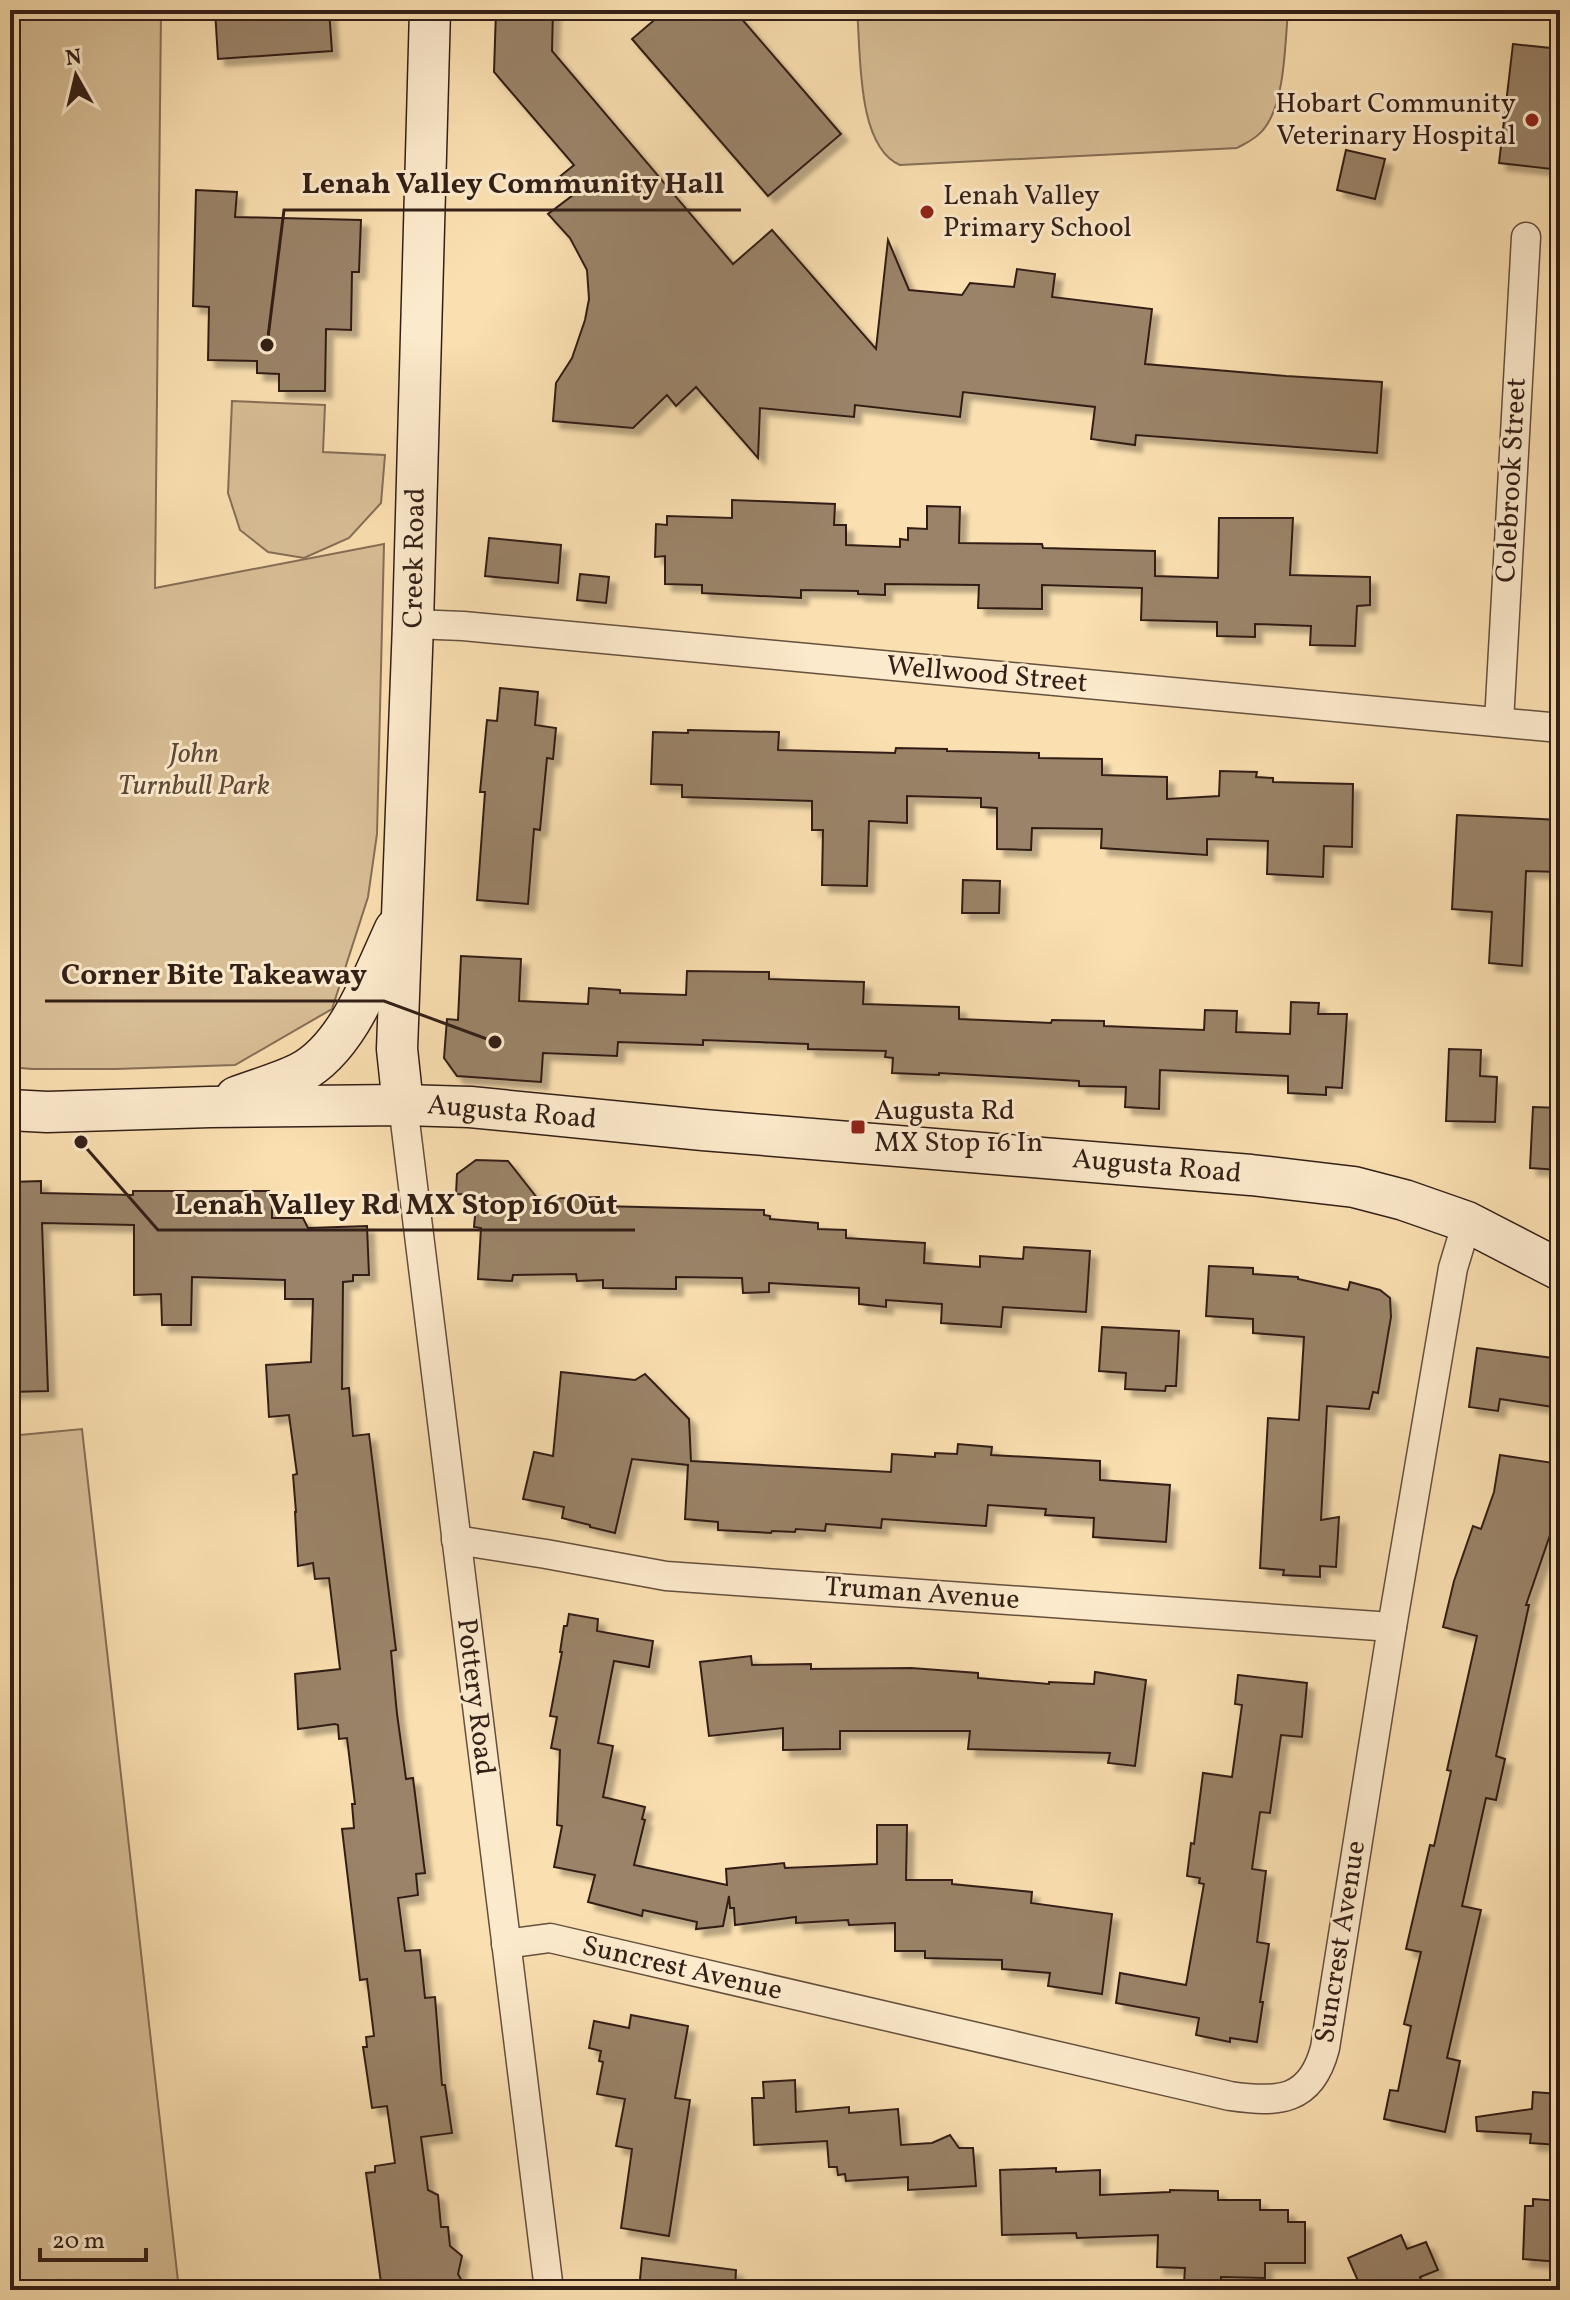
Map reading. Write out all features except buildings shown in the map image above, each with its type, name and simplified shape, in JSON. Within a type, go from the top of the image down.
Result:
[{"type":"street","name":"Creek Road","points":[[403,1105],[397,1049],[413,624],[430,10]]},
{"type":"street","name":"Colebrook Street","points":[[1499,722],[1526,237]]},
{"type":"street","name":"Wellwood Street","points":[[413,624],[1560,728]]},
{"type":"street","points":[[210,1107],[302,1072],[336,1043],[358,1006],[403,913]]},
{"type":"street","name":"Augusta Road","points":[[10,1110],[47,1112],[403,1105],[470,1107],[703,1130],[1251,1175],[1354,1187],[1404,1200],[1467,1222],[1560,1270]]},
{"type":"street","name":"Pottery Road","points":[[403,1105],[549,2290]]},
{"type":"street","name":"Suncrest Avenue","points":[[506,1944],[550,1938],[1230,2096],[1260,2101],[1285,2098],[1307,2085],[1320,2068],[1325,2048],[1453,1268],[1467,1222]]},
{"type":"street","name":"Truman Avenue","points":[[456,1540],[666,1576],[1392,1627]]},
{"type":"green space","name":"John Turnbull Park","points":[[10,10],[161,10],[155,588],[384,544],[377,834],[368,897],[332,1009],[235,1065],[116,1069],[10,1067]]},
{"type":"green space","points":[[857,10],[1288,10],[1283,73],[1276,105],[1260,133],[1237,148],[900,165],[886,155],[875,139],[868,119]]},
{"type":"green space","points":[[232,401],[325,405],[323,452],[385,455],[381,503],[349,538],[304,558],[268,552],[240,530],[228,493]]},
{"type":"green space","points":[[82,1429],[179,2290],[10,2290],[10,1436]]},
{"type":"place","name":"Hobart Community Veterinary Hospital","points":[[1532,120]]},
{"type":"place","name":"Lenah Valley Primary School","points":[[927,212]]},
{"type":"place","name":"Lenah Valley Community Hall","points":[[267,345]]},
{"type":"place","name":"Corner Bite Takeaway","points":[[495,1042]]},
{"type":"place","name":"Augusta Rd MX Stop 16 In","points":[[858,1127]]},
{"type":"place","name":"Lenah Valley Rd MX Stop 16 Out","points":[[81,1142]]}]
